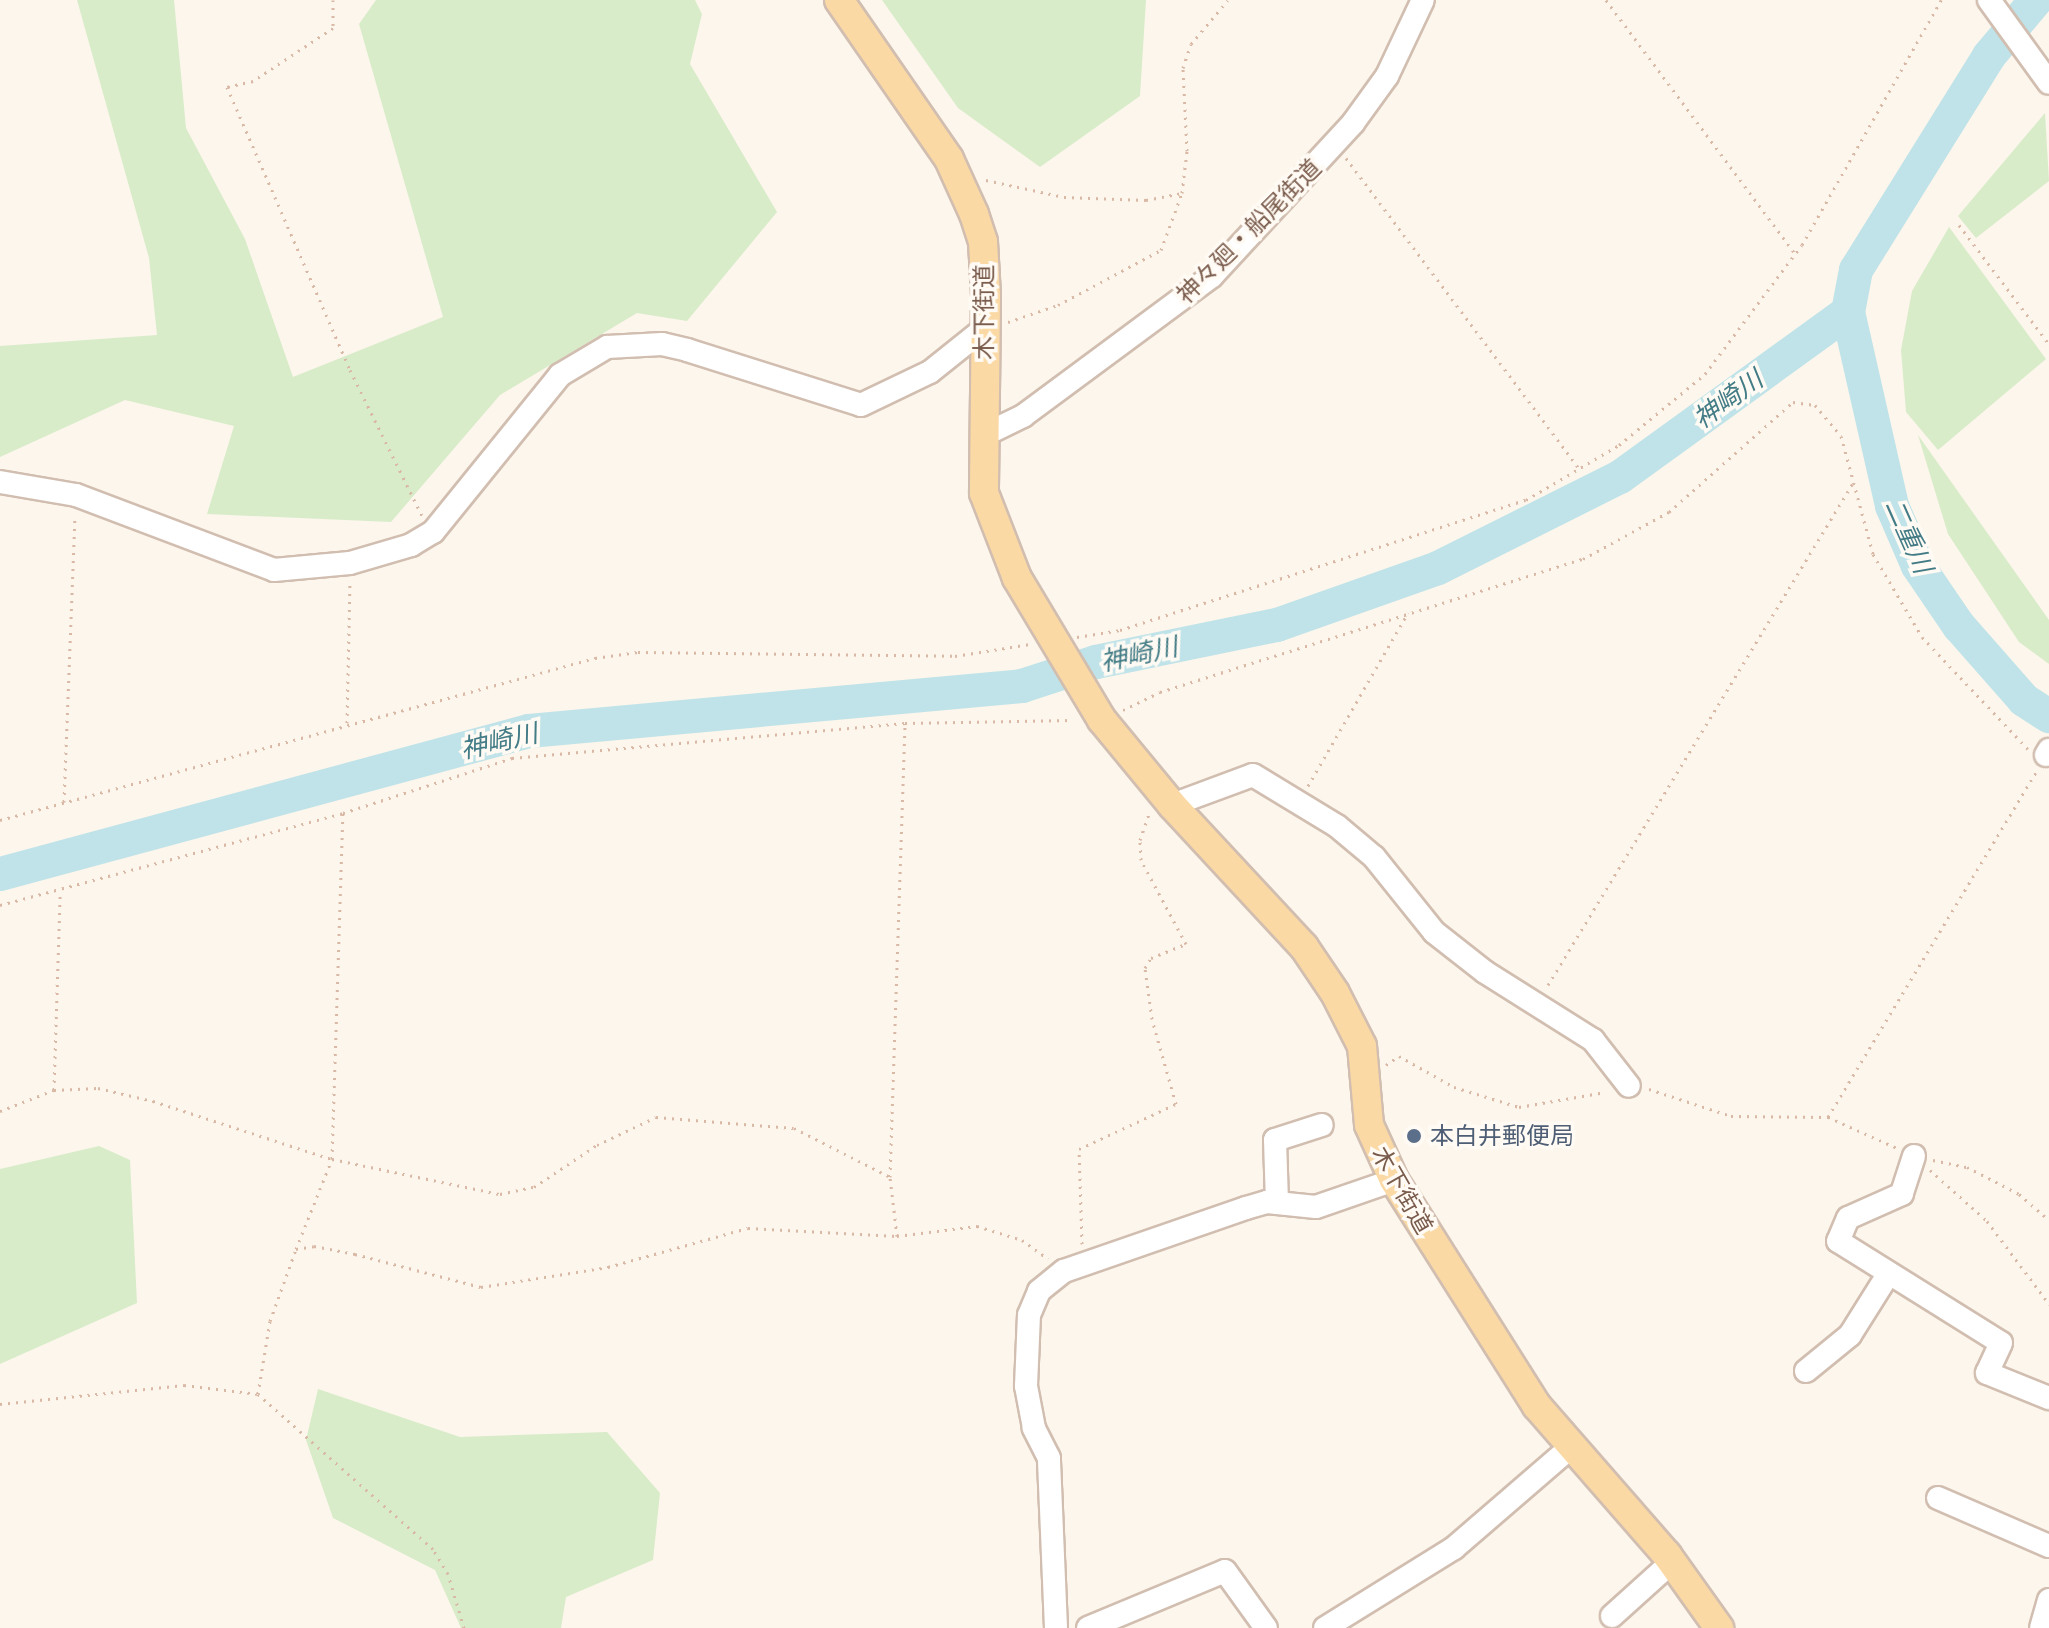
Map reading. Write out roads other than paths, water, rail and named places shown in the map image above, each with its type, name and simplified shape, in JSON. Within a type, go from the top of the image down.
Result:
[{"type":"main road","name":"木下街道","points":[[839,0],[931,130],[962,184],[983,242],[984,493],[992,521],[1054,645],[1097,713],[1166,798],[1304,947],[1353,1023],[1365,1077],[1369,1125],[1394,1180],[1537,1406],[1672,1562],[1719,1628]]},
{"type":"street","name":"神々廻・船尾街道","points":[[982,436],[1013,424],[1212,276],[1335,144],[1387,76],[1423,0]]},
{"type":"street","points":[[1989,0],[2049,83]]},
{"type":"street","points":[[0,482],[76,495],[274,570],[350,563],[411,545],[433,532],[560,375],[607,347],[662,344],[861,405],[930,372],[985,328]]},
{"type":"street","points":[[1166,798],[1253,775],[1351,835],[1434,932],[1485,972],[1593,1040],[1629,1086]]},
{"type":"street","points":[[1277,1203],[1275,1140],[1322,1125]]},
{"type":"street","points":[[1914,1156],[1902,1194],[1848,1218],[1838,1241],[2001,1343],[1987,1373],[2049,1398]]},
{"type":"street","points":[[1056,1628],[1049,1458],[1034,1428],[1026,1386],[1026,1343],[1039,1291],[1072,1267],[1246,1208],[1277,1203],[1316,1207],[1394,1180]]},
{"type":"street","points":[[1806,1371],[1850,1335],[1889,1273]]},
{"type":"street","points":[[1325,1628],[1454,1548],[1572,1446]]},
{"type":"street","points":[[1938,1498],[2049,1546]]},
{"type":"street","points":[[1612,1616],[1672,1562]]},
{"type":"street","points":[[1088,1628],[1225,1571],[1266,1628]]},
{"type":"street","points":[[2041,1628],[2049,1600]]},
{"type":"waterway","name":"神崎川","points":[[0,874],[529,731],[1022,686],[1096,662],[1277,625],[1438,568],[1620,477],[1848,312],[1856,270],[1989,56],[2036,0]]},
{"type":"waterway","name":"二重川","points":[[1848,312],[1892,506],[1918,566],[1959,626],[2024,700],[2049,716]]},
{"type":"place","name":"本白井郵便局","points":[[1414,1136]]}]
